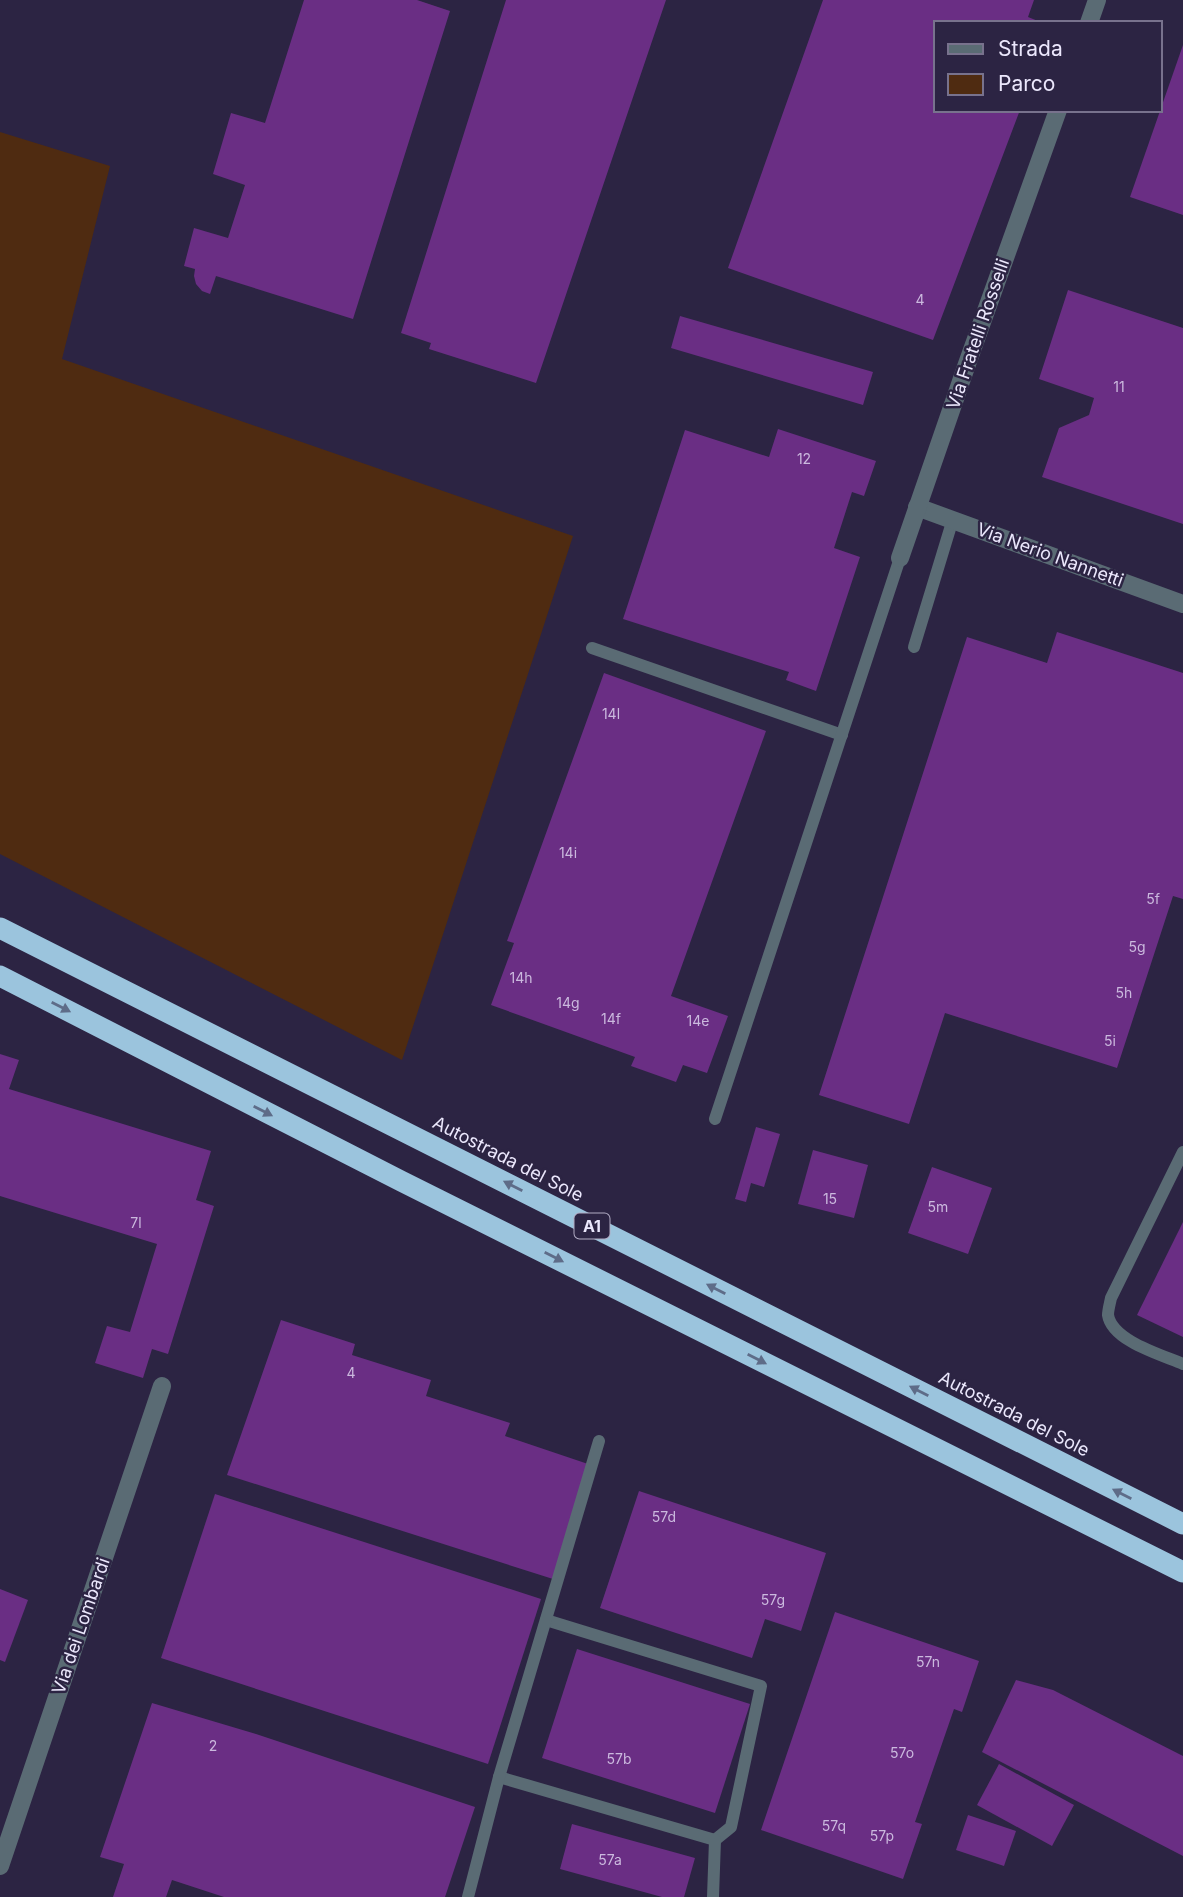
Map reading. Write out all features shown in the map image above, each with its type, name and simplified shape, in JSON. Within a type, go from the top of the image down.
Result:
[{"type":"highway","name":"Autostrada del Sole","points":[[0,928],[1183,1524]]},
{"type":"highway","name":"A1","points":[[0,976],[401,1181],[1183,1572]]},
{"type":"street","points":[[1090,21],[1097,0]]},
{"type":"street","name":"Via Fratelli Rosselli","points":[[900,558],[1057,112]]},
{"type":"street","name":"Via Nerio Nannetti","points":[[917,506],[1183,604]]},
{"type":"street","name":"Via dei Lombardi","points":[[0,1866],[162,1386]]},
{"type":"lane","points":[[915,648],[953,519]]},
{"type":"lane","points":[[715,1119],[900,558]]},
{"type":"lane","points":[[592,649],[842,735]]},
{"type":"lane","points":[[1183,1152],[1111,1298],[1108,1316],[1115,1329],[1133,1343],[1183,1364]]},
{"type":"lane","points":[[468,1897],[499,1777],[599,1441]]},
{"type":"lane","points":[[546,1620],[761,1686],[731,1827],[715,1840],[713,1897]]},
{"type":"lane","points":[[499,1777],[715,1840]]},
{"type":"green space","points":[[0,132],[110,166],[62,359],[573,536],[402,1060],[0,854]]},
{"type":"building","points":[[304,0],[417,0],[450,11],[353,319],[216,276],[210,294],[202,291],[196,284],[195,269],[184,266],[194,228],[228,238],[245,185],[213,174],[231,113],[265,123]]},
{"type":"building","points":[[506,0],[666,0],[536,383],[429,349],[431,343],[401,333]]},
{"type":"building","points":[[823,0],[1034,0],[1028,17],[1038,21],[934,21],[934,112],[1019,112],[933,340],[728,268]]},
{"type":"building","points":[[1183,45],[1183,215],[1130,197],[1160,112],[1162,112]]},
{"type":"building","points":[[1068,290],[1183,328],[1183,524],[1042,477],[1059,428],[1089,415],[1094,398],[1039,379]]},
{"type":"building","points":[[680,316],[873,372],[863,405],[671,348]]},
{"type":"building","points":[[778,429],[876,461],[864,496],[852,492],[834,548],[860,557],[816,691],[786,680],[789,672],[623,619],[685,430],[769,457]]},
{"type":"building","points":[[1057,632],[1183,673],[1183,899],[1173,896],[1117,1068],[945,1013],[909,1124],[819,1095],[967,637],[1047,663]]},
{"type":"building","points":[[604,673],[766,731],[671,996],[728,1016],[707,1073],[683,1065],[676,1082],[631,1066],[635,1057],[491,1005],[514,943],[507,941]]},
{"type":"building","points":[[0,1054],[19,1060],[9,1089],[211,1151],[196,1200],[214,1206],[168,1354],[152,1349],[143,1378],[95,1363],[107,1326],[130,1332],[157,1244],[0,1196]]},
{"type":"building","points":[[756,1127],[780,1134],[764,1187],[751,1183],[746,1202],[735,1199]]},
{"type":"building","points":[[813,1150],[868,1165],[854,1218],[798,1204]]},
{"type":"building","points":[[932,1167],[992,1188],[968,1254],[908,1233]]},
{"type":"building","points":[[1183,1222],[1183,1337],[1137,1315]]},
{"type":"building","points":[[281,1320],[355,1344],[352,1355],[431,1380],[426,1396],[510,1423],[505,1436],[591,1465],[553,1579],[227,1475]]},
{"type":"building","points":[[639,1491],[826,1553],[801,1631],[765,1619],[752,1658],[600,1608]]},
{"type":"building","points":[[215,1494],[541,1599],[488,1764],[161,1658]]},
{"type":"building","points":[[0,1589],[28,1600],[5,1662],[0,1660]]},
{"type":"building","points":[[835,1612],[979,1661],[962,1712],[954,1709],[915,1822],[922,1824],[903,1879],[761,1830]]},
{"type":"building","points":[[577,1649],[750,1704],[715,1813],[542,1758]]},
{"type":"building","points":[[1016,1680],[1053,1690],[1183,1756],[1183,1856],[982,1752]]},
{"type":"building","points":[[152,1703],[256,1734],[475,1807],[445,1897],[224,1897],[172,1880],[166,1897],[113,1897],[124,1864],[100,1857]]},
{"type":"building","points":[[999,1764],[1074,1805],[1052,1846],[977,1805]]},
{"type":"building","points":[[968,1815],[1016,1831],[1004,1866],[956,1850]]},
{"type":"building","points":[[572,1824],[695,1858],[684,1897],[662,1897],[560,1869]]}]
